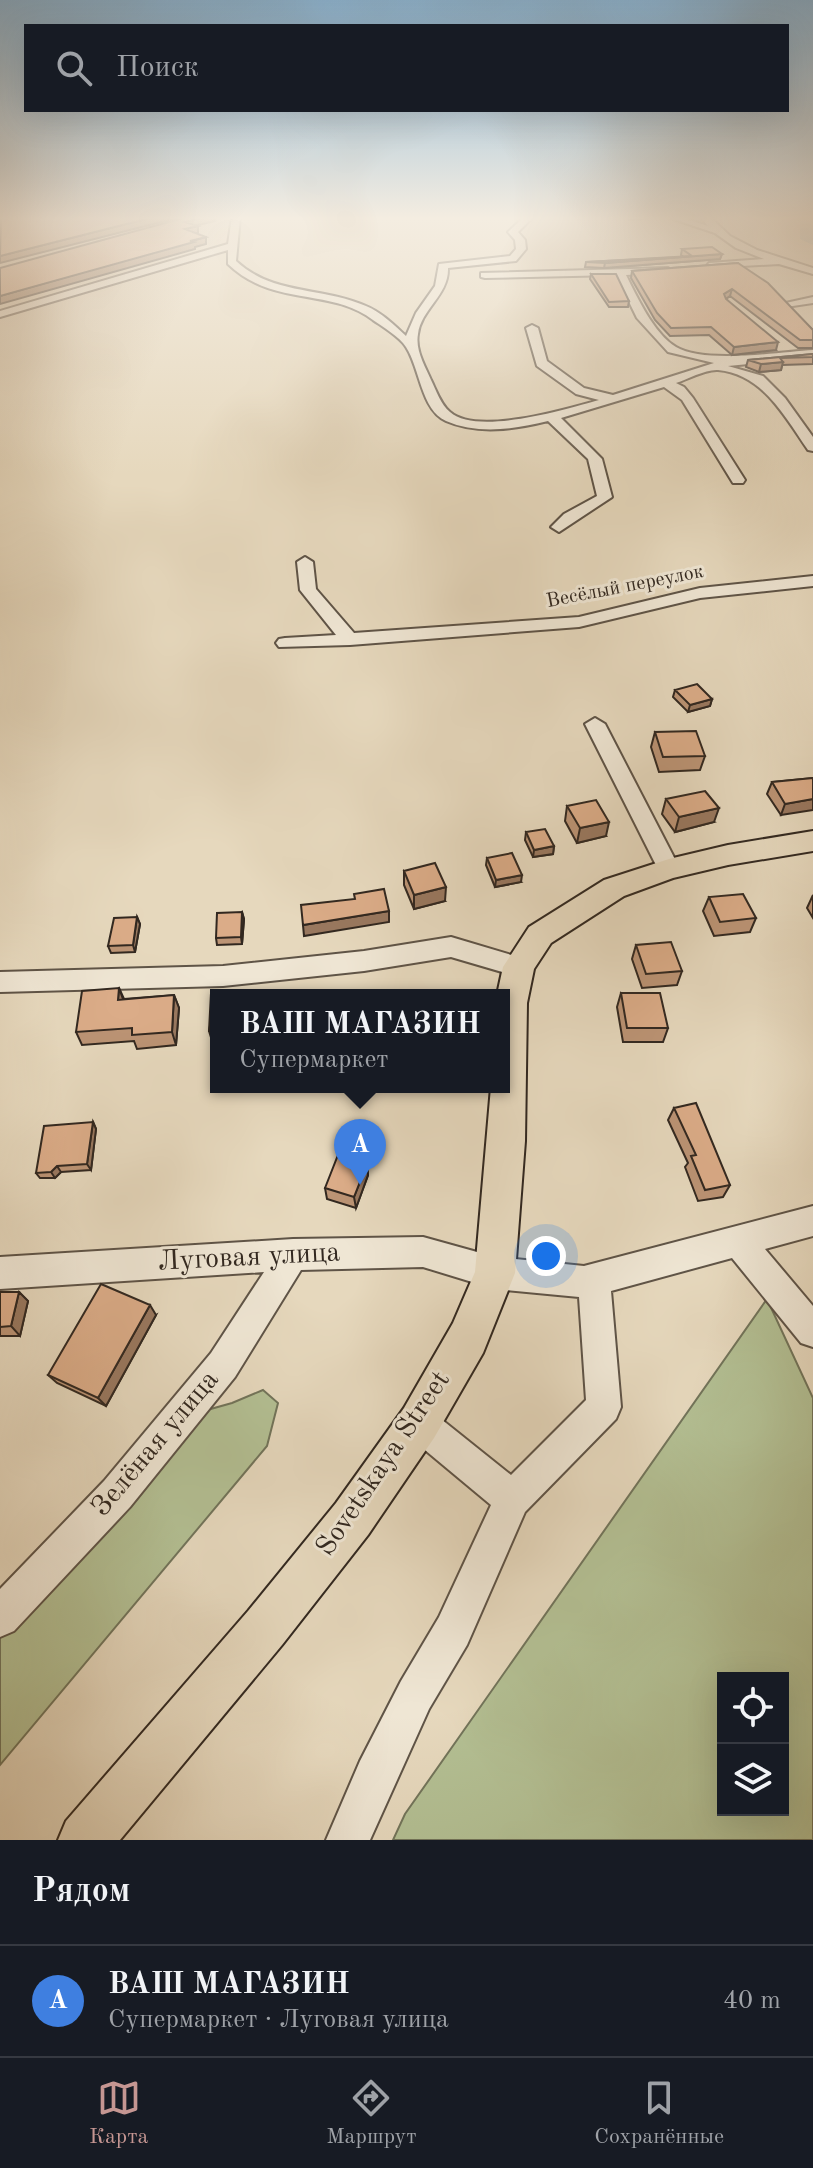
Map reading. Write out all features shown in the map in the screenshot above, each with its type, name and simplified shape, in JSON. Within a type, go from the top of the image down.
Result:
[{"type":"main road","name":"Sovetskaya Street","points":[[510,1038],[511,1003],[519,967],[540,935],[566,916],[614,888],[669,869],[728,855],[813,841]]},
{"type":"main road","name":"Sovetskaya Street","points":[[85,1840],[265,1628],[352,1519],[419,1423],[468,1338],[495,1273],[508,1093]]},
{"type":"street","points":[[0,314],[38,303]]},
{"type":"street","points":[[341,303],[361,307],[412,346]]},
{"type":"street","points":[[429,303],[414,321],[412,346],[438,407],[448,418],[465,423],[516,425],[615,400],[724,364],[813,354]]},
{"type":"street","points":[[635,303],[643,318],[672,350],[724,364],[759,379],[780,401],[813,447]]},
{"type":"street","points":[[786,304],[794,303]]},
{"type":"street","points":[[532,328],[541,363],[580,391],[615,400]]},
{"type":"street","points":[[772,338],[794,355]]},
{"type":"street","points":[[667,384],[680,390],[687,398],[738,480]]},
{"type":"street","points":[[552,417],[585,443],[593,454],[605,497],[592,507],[569,515],[559,527]]},
{"type":"street","points":[[305,562],[308,590],[350,640]]},
{"type":"street","name":"Весёлый переулок","points":[[285,643],[579,622],[700,593],[813,581]]},
{"type":"street","points":[[595,724],[669,869]]},
{"type":"street","points":[[0,982],[223,976],[364,961],[451,947],[519,967]]},
{"type":"street","name":"Луговая улица","points":[[0,1273],[293,1255],[423,1252],[495,1273],[584,1282],[813,1221]]},
{"type":"street","points":[[737,1240],[813,1331]]},
{"type":"street","name":"Зелёная улица","points":[[0,1617],[117,1494],[223,1365],[293,1255]]},
{"type":"street","points":[[348,1840],[415,1695],[453,1631],[512,1499],[604,1407],[594,1280]]},
{"type":"street","points":[[419,1423],[512,1499]]},
{"type":"green space","points":[[767,1299],[813,1398],[813,1840],[393,1840],[405,1814]]},
{"type":"green space","points":[[263,1390],[278,1403],[267,1446],[0,1765],[0,1635],[200,1412]]},
{"type":"building","points":[[651,303],[731,303],[778,342],[734,347],[711,327],[671,328]]},
{"type":"building","points":[[750,303],[787,303],[813,330],[813,340],[800,340]]},
{"type":"building","points":[[813,354],[813,357],[780,358],[783,362],[761,364],[748,360]]},
{"type":"building","points":[[697,684],[712,699],[690,705],[675,690]]},
{"type":"building","points":[[696,731],[705,756],[663,757],[655,732]]},
{"type":"building","points":[[813,778],[813,799],[785,804],[772,782]]},
{"type":"building","points":[[705,791],[719,808],[679,817],[666,799]]},
{"type":"building","points":[[596,800],[609,822],[580,828],[567,806]]},
{"type":"building","points":[[545,829],[554,846],[534,850],[526,832]]},
{"type":"building","points":[[512,853],[522,875],[496,880],[487,858]]},
{"type":"building","points":[[435,863],[446,887],[414,895],[404,871]]},
{"type":"building","points":[[384,889],[389,911],[303,925],[301,905],[355,899],[354,894]]},
{"type":"building","points":[[743,894],[756,918],[720,922],[709,897]]},
{"type":"building","points":[[242,912],[241,937],[216,938],[217,913]]},
{"type":"building","points":[[137,917],[133,945],[108,946],[114,918]]},
{"type":"building","points":[[671,942],[682,971],[646,974],[636,945]]},
{"type":"building","points":[[119,988],[118,1000],[174,995],[172,1032],[132,1035],[132,1028],[76,1032],[82,991]]},
{"type":"building","points":[[621,993],[660,993],[668,1028],[627,1028]]},
{"type":"building","points":[[696,1103],[730,1185],[705,1190],[691,1156],[696,1155],[674,1108]]},
{"type":"building","points":[[93,1122],[87,1164],[57,1166],[51,1172],[36,1173],[44,1126]]},
{"type":"building","points":[[338,1155],[367,1164],[354,1197],[325,1188]]},
{"type":"building","points":[[101,1284],[150,1305],[98,1398],[48,1375]]},
{"type":"building","points":[[0,1292],[19,1292],[11,1326],[0,1327]]},
{"type":"place","name":"ВАШ МАГАЗИН","points":[[360,1185]]}]
